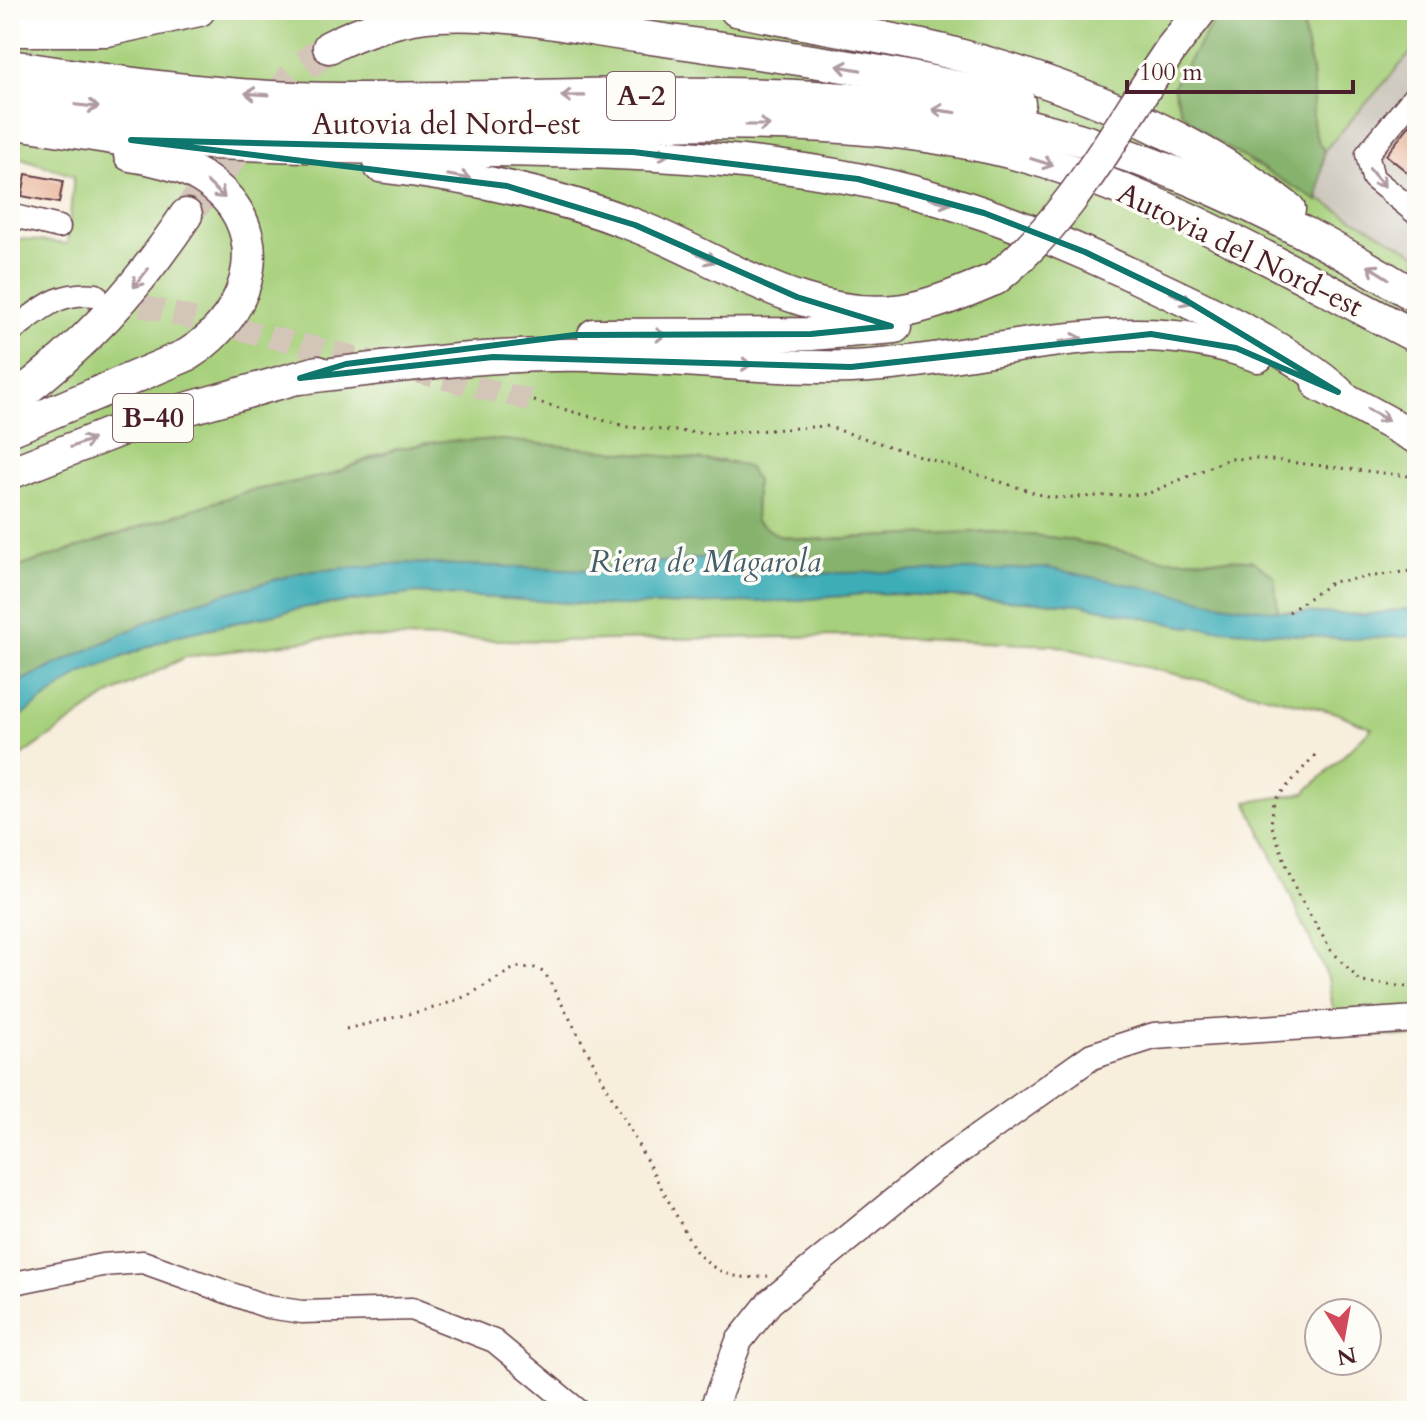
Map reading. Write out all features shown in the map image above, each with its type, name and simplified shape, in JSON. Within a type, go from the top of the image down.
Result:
[{"type":"highway","points":[[10,30],[107,30],[199,10]]},
{"type":"highway","points":[[736,10],[941,50],[1082,94],[1209,155],[1261,188],[1339,248]]},
{"type":"highway","points":[[300,378],[346,364],[575,335],[811,334],[882,330],[949,309],[971,299],[1019,260],[1068,206],[1171,49],[1201,10]]},
{"type":"highway","points":[[329,47],[362,32],[407,20],[435,15],[485,16],[915,79],[1016,102],[1100,129],[1185,164],[1258,210]]},
{"type":"highway","name":"Autovia del Nord-est","points":[[10,66],[89,79],[338,99],[793,97],[985,116],[1170,171],[1339,248],[1417,297]]},
{"type":"highway","name":"Autovia del Nord-est","points":[[10,95],[190,117],[492,126],[793,125],[885,133],[991,148],[1047,163],[1165,208],[1417,337]]},
{"type":"highway","points":[[10,122],[170,148],[332,160],[443,174],[507,186],[635,225],[797,297],[858,311],[918,307],[995,279]]},
{"type":"highway","points":[[10,129],[25,137],[170,163],[203,178],[230,204],[244,232],[249,265],[239,304],[199,348],[10,430]]},
{"type":"highway","points":[[131,140],[254,146],[633,152],[747,162],[858,179],[984,213],[1085,252],[1187,301],[1319,375],[1338,392]]},
{"type":"highway","points":[[10,402],[66,358],[117,309],[186,215]]},
{"type":"highway","points":[[300,378],[493,357],[590,355],[851,367],[934,361],[1095,336],[1189,336],[1236,348],[1338,392],[1417,438]]},
{"type":"highway","name":"B-40","points":[[10,473],[140,422],[300,378]]},
{"type":"main road","points":[[712,1411],[739,1341],[754,1319],[803,1272],[988,1129],[1079,1064],[1136,1039],[1171,1034],[1417,1019]]},
{"type":"street","points":[[1417,93],[1367,154],[1373,178],[1417,214]]},
{"type":"street","points":[[10,215],[59,227]]},
{"type":"street","points":[[10,332],[60,296],[75,293],[96,295]]},
{"type":"street","points":[[10,1284],[102,1265],[143,1262],[268,1307],[302,1312],[412,1309],[494,1341],[579,1411]]},
{"type":"path","points":[[534,401],[628,427],[712,434],[826,426],[1051,498],[1147,494],[1219,462],[1255,458],[1417,477]]},
{"type":"path","points":[[1289,612],[1332,582],[1417,570]]},
{"type":"path","points":[[1315,755],[1274,801],[1271,824],[1297,893],[1331,950],[1361,982],[1417,988]]},
{"type":"path","points":[[346,1029],[438,1007],[469,995],[516,967],[535,968],[545,973],[688,1240],[702,1259],[718,1271],[750,1279],[803,1272]]},
{"type":"highlighted area","points":[[131,140],[633,152],[858,179],[984,213],[1085,252],[1187,301],[1338,392],[1236,348],[1151,334],[851,367],[493,357],[300,378],[346,364],[575,335],[811,334],[891,326],[797,297],[635,225],[507,186]]},
{"type":"shaded area","points":[[1417,46],[1417,254],[1318,201],[1324,151]]},
{"type":"green space","points":[[10,10],[1221,10],[1173,86],[1181,111],[1210,138],[1417,254],[1417,608],[1364,615],[1278,611],[1274,576],[1251,560],[1163,559],[1065,539],[993,531],[808,540],[779,536],[755,521],[756,494],[722,460],[673,460],[502,440],[426,443],[379,454],[330,475],[245,492],[10,570],[10,247],[13,238],[67,244],[74,176],[10,154]]},
{"type":"green space","points":[[1221,10],[1304,10],[1313,85],[1314,127],[1324,151],[1318,201],[1210,138],[1181,111],[1173,86]]},
{"type":"green space","points":[[1304,10],[1417,10],[1417,46],[1324,151],[1313,120],[1312,75]]},
{"type":"green space","points":[[502,440],[735,463],[749,468],[756,481],[755,521],[779,536],[808,540],[993,531],[1065,539],[1163,559],[1251,560],[1274,576],[1278,611],[801,574],[709,557],[590,570],[405,563],[303,572],[185,605],[10,686],[10,570],[245,492],[330,475],[396,449],[443,441]]},
{"type":"green space","points":[[416,593],[616,606],[786,601],[877,593],[1080,604],[1182,626],[1348,639],[1417,636],[1417,1037],[1337,1034],[1328,978],[1247,802],[1305,793],[1372,728],[1334,712],[1053,645],[842,636],[556,641],[337,637],[186,657],[109,695],[10,764],[10,724],[80,674],[175,636],[307,607]]},
{"type":"water","name":"Riera de Magarola","points":[[709,557],[801,574],[1048,568],[1227,605],[1289,612],[1364,615],[1417,608],[1417,636],[1348,639],[1182,626],[1080,604],[877,593],[786,601],[616,606],[416,593],[307,607],[175,636],[80,674],[10,724],[10,686],[185,605],[303,572],[405,563],[590,570]]},
{"type":"building","points":[[1417,116],[1417,180],[1386,155]]},
{"type":"building","points":[[26,174],[63,181],[59,203],[22,196]]},
{"type":"tunnel","points":[[186,215],[301,68],[329,47]]},
{"type":"tunnel","points":[[109,298],[375,362]]},
{"type":"tunnel","points":[[412,371],[534,401]]}]
